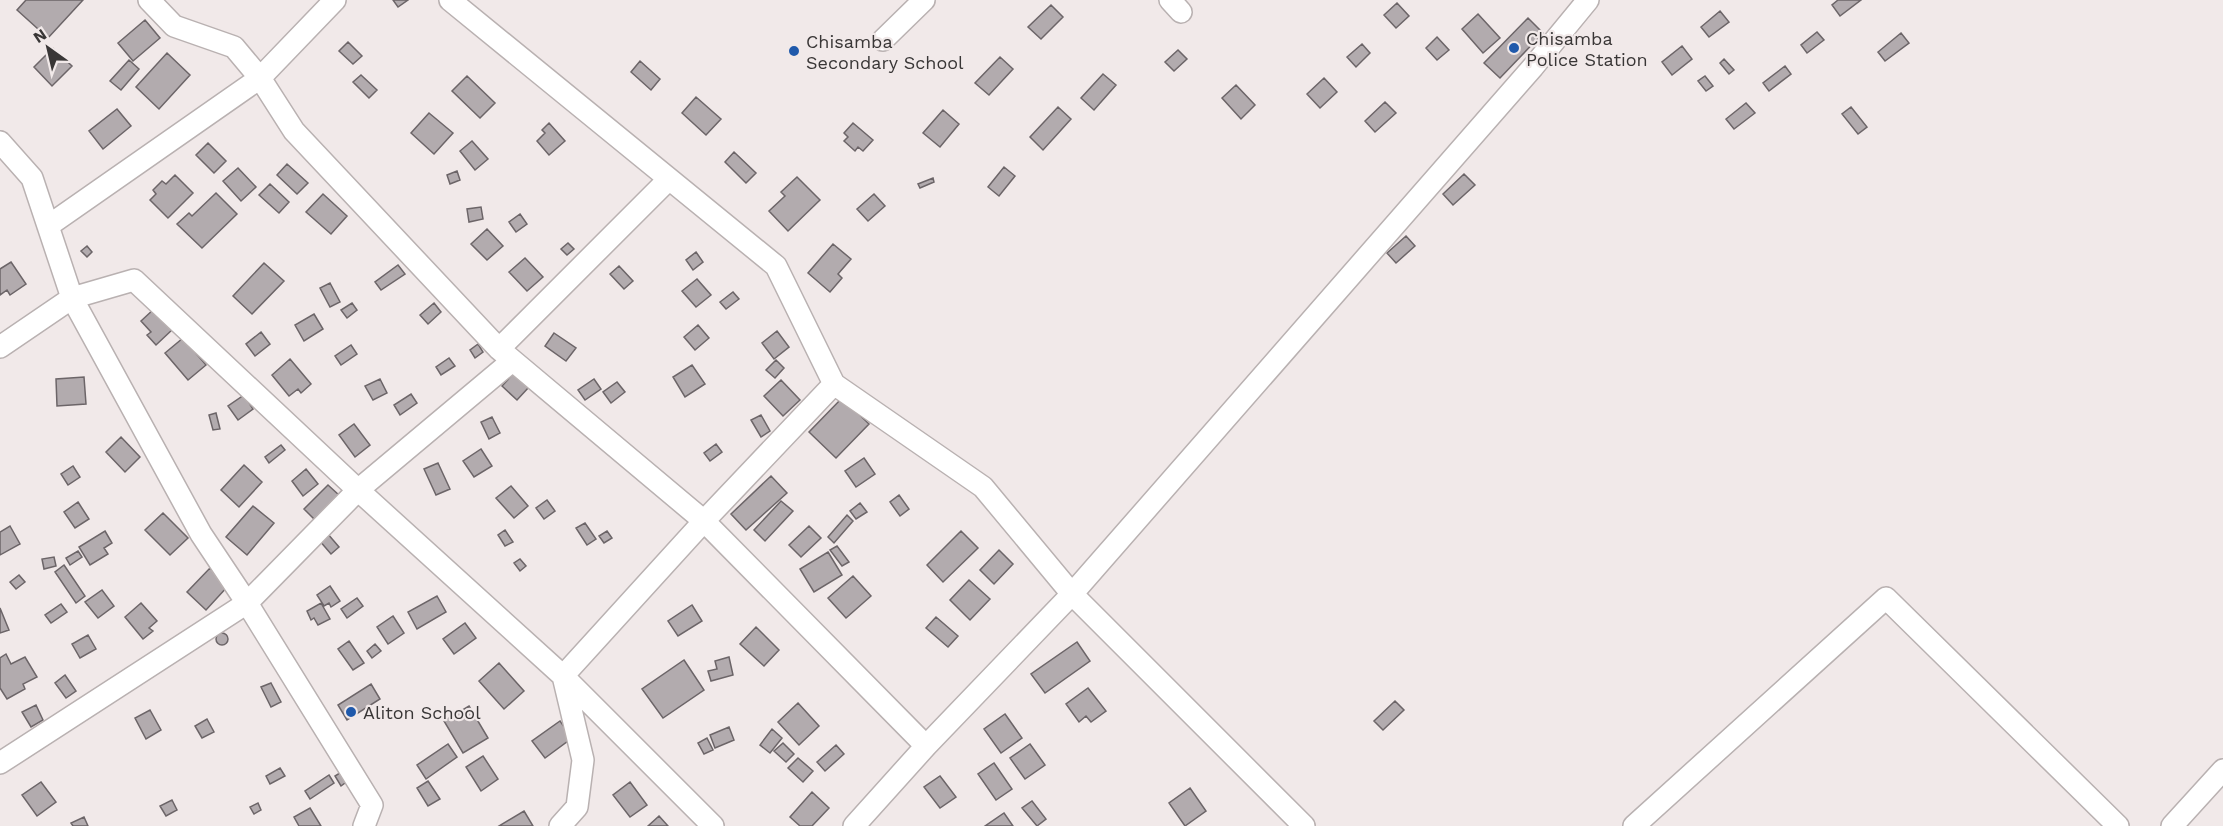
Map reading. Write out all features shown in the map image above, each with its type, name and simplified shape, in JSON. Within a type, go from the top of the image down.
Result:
[{"type":"street","points":[[149,0],[174,26],[234,47],[260,78],[294,131],[506,355],[704,521],[926,746]]},
{"type":"street","points":[[48,226],[260,78],[335,0]]},
{"type":"street","points":[[450,0],[776,266],[834,384],[983,487],[1072,594],[1304,826]]},
{"type":"street","points":[[883,40],[924,0]]},
{"type":"street","points":[[854,826],[926,746],[1072,594],[1525,76],[1588,0]]},
{"type":"street","points":[[0,142],[32,178],[72,298],[201,534],[247,603],[372,805],[364,826]]},
{"type":"street","points":[[0,763],[247,603],[358,490],[506,355],[669,179]]},
{"type":"street","points":[[0,347],[72,298],[134,280],[358,490],[563,676],[713,826]]},
{"type":"street","points":[[563,676],[704,521],[834,384]]},
{"type":"street","points":[[1635,826],[1886,598],[2118,826]]},
{"type":"street","points":[[560,826],[577,807],[583,760],[563,676]]},
{"type":"street","points":[[2172,826],[2223,770]]},
{"type":"building","points":[[26,0],[83,0],[48,38],[17,10]]},
{"type":"building","points":[[393,0],[408,0],[398,7]]},
{"type":"building","points":[[1838,0],[1861,0],[1840,16],[1832,5]]},
{"type":"building","points":[[1397,3],[1409,16],[1396,28],[1384,15]]},
{"type":"building","points":[[1051,5],[1063,17],[1041,39],[1028,27]]},
{"type":"building","points":[[1720,11],[1729,22],[1709,37],[1701,27]]},
{"type":"building","points":[[1478,14],[1500,38],[1483,53],[1462,29]]},
{"type":"building","name":"Chisamba Police Station","points":[[1528,18],[1543,33],[1500,78],[1484,63]]},
{"type":"building","points":[[145,20],[160,38],[133,61],[118,43]]},
{"type":"building","points":[[1817,32],[1824,40],[1807,53],[1801,45]]},
{"type":"building","points":[[1901,33],[1909,43],[1885,61],[1878,52]]},
{"type":"building","points":[[1437,37],[1449,50],[1437,60],[1426,48]]},
{"type":"building","points":[[348,42],[362,56],[353,64],[339,51]]},
{"type":"building","points":[[1362,44],[1370,53],[1356,67],[1347,57]]},
{"type":"building","points":[[1682,46],[1692,59],[1672,75],[1662,62]]},
{"type":"building","points":[[53,48],[72,66],[52,86],[34,67]]},
{"type":"building","points":[[1178,50],[1187,59],[1174,71],[1165,62]]},
{"type":"building","points":[[167,53],[190,75],[159,109],[136,87]]},
{"type":"building","points":[[1000,57],[1013,69],[989,95],[975,83]]},
{"type":"building","points":[[1724,59],[1734,70],[1729,74],[1720,63]]},
{"type":"building","points":[[129,60],[139,69],[121,90],[110,81]]},
{"type":"building","points":[[640,61],[660,79],[651,90],[631,72]]},
{"type":"building","points":[[1785,66],[1791,74],[1769,91],[1763,83]]},
{"type":"building","points":[[1103,74],[1116,85],[1094,110],[1081,98]]},
{"type":"building","points":[[361,75],[377,90],[369,98],[353,82]]},
{"type":"building","points":[[467,76],[495,103],[480,118],[452,91]]},
{"type":"building","points":[[1705,76],[1713,86],[1706,91],[1698,81]]},
{"type":"building","points":[[1324,78],[1337,92],[1320,108],[1307,94]]},
{"type":"building","points":[[1236,85],[1255,105],[1241,119],[1222,98]]},
{"type":"building","points":[[696,97],[721,119],[706,135],[682,113]]},
{"type":"building","points":[[1385,102],[1396,113],[1375,132],[1365,121]]},
{"type":"building","points":[[1746,103],[1755,113],[1734,129],[1726,119]]},
{"type":"building","points":[[1058,107],[1071,119],[1043,150],[1030,137]]},
{"type":"building","points":[[1851,107],[1867,127],[1858,134],[1842,114]]},
{"type":"building","points":[[117,109],[131,126],[103,149],[89,131]]},
{"type":"building","points":[[943,110],[959,124],[940,147],[923,133]]},
{"type":"building","points":[[429,113],[453,133],[434,154],[411,133]]},
{"type":"building","points":[[549,123],[565,141],[549,155],[537,141],[545,133],[542,130]]},
{"type":"building","points":[[853,123],[873,140],[863,151],[858,147],[855,151],[844,141],[848,137],[844,133]]},
{"type":"building","points":[[472,141],[488,159],[475,170],[460,151]]},
{"type":"building","points":[[208,143],[226,161],[214,173],[196,155]]},
{"type":"building","points":[[734,152],[756,173],[746,183],[725,162]]},
{"type":"building","points":[[287,164],[308,183],[297,194],[277,175]]},
{"type":"building","points":[[1004,167],[1015,176],[999,196],[988,187]]},
{"type":"building","points":[[238,168],[256,187],[241,201],[223,181]]},
{"type":"building","points":[[457,171],[460,180],[450,184],[447,175]]},
{"type":"building","points":[[1464,174],[1475,185],[1453,205],[1443,194]]},
{"type":"building","points":[[175,175],[193,193],[168,218],[150,200],[156,194],[153,190],[162,181],[166,184]]},
{"type":"building","points":[[797,177],[820,200],[788,231],[769,211],[785,196],[781,192]]},
{"type":"building","points":[[933,178],[934,182],[920,188],[918,184]]},
{"type":"building","points":[[270,184],[289,202],[279,213],[259,195]]},
{"type":"building","points":[[216,193],[237,214],[202,248],[177,224],[189,213],[192,216]]},
{"type":"building","points":[[323,194],[347,216],[331,234],[306,212]]},
{"type":"building","points":[[874,194],[885,206],[868,221],[857,209]]},
{"type":"building","points":[[481,207],[483,219],[469,222],[467,209]]},
{"type":"building","points":[[520,214],[527,224],[516,232],[509,222]]},
{"type":"building","points":[[487,229],[503,246],[487,260],[471,244]]},
{"type":"building","points":[[1406,236],[1415,246],[1396,263],[1387,253]]},
{"type":"building","points":[[568,243],[574,249],[567,255],[561,249]]},
{"type":"building","points":[[833,244],[851,259],[838,274],[842,278],[830,292],[808,273]]},
{"type":"building","points":[[87,246],[92,252],[87,257],[81,251]]},
{"type":"building","points":[[696,252],[703,262],[693,270],[686,260]]},
{"type":"building","points":[[525,258],[543,277],[527,291],[509,272]]},
{"type":"building","points":[[11,262],[26,284],[10,295],[7,290],[0,295],[0,269]]},
{"type":"building","points":[[264,263],[284,281],[252,314],[233,296]]},
{"type":"building","points":[[398,265],[405,274],[381,290],[375,282]]},
{"type":"building","points":[[619,266],[633,281],[624,289],[610,274]]},
{"type":"building","points":[[697,279],[711,295],[696,307],[682,291]]},
{"type":"building","points":[[330,283],[340,302],[330,307],[320,288]]},
{"type":"building","points":[[733,292],[739,299],[726,309],[720,302]]},
{"type":"building","points":[[352,303],[357,310],[347,318],[341,310]]},
{"type":"building","points":[[434,303],[441,312],[428,324],[420,315]]},
{"type":"building","points":[[155,308],[174,328],[156,345],[147,335],[151,332],[141,321]]},
{"type":"building","points":[[314,314],[323,329],[304,341],[295,325]]},
{"type":"building","points":[[698,325],[709,338],[695,350],[684,337]]},
{"type":"building","points":[[777,331],[789,347],[774,359],[762,343]]},
{"type":"building","points":[[261,332],[270,344],[255,356],[246,344]]},
{"type":"building","points":[[554,333],[576,348],[566,361],[545,346]]},
{"type":"building","points":[[183,338],[206,365],[188,380],[165,353]]},
{"type":"building","points":[[478,344],[483,352],[475,358],[470,350]]},
{"type":"building","points":[[351,345],[357,354],[341,365],[335,356]]},
{"type":"building","points":[[449,358],[455,366],[441,375],[436,367]]},
{"type":"building","points":[[290,359],[311,384],[301,393],[298,389],[289,396],[272,375]]},
{"type":"building","points":[[776,360],[784,368],[775,378],[766,370]]},
{"type":"building","points":[[692,365],[705,384],[685,397],[673,377]]},
{"type":"building","points":[[514,373],[529,387],[517,400],[502,386]]},
{"type":"building","points":[[84,377],[86,404],[57,406],[56,379]]},
{"type":"building","points":[[380,379],[387,393],[373,400],[365,386]]},
{"type":"building","points":[[594,379],[601,389],[585,400],[578,390]]},
{"type":"building","points":[[781,380],[800,400],[783,416],[764,396]]},
{"type":"building","points":[[617,382],[625,392],[611,403],[603,392]]},
{"type":"building","points":[[411,394],[417,403],[400,415],[394,405]]},
{"type":"building","points":[[244,395],[253,409],[238,420],[228,406]]},
{"type":"building","points":[[842,398],[869,424],[836,458],[809,432]]},
{"type":"building","points":[[216,413],[220,429],[213,430],[209,415]]},
{"type":"building","points":[[761,415],[770,431],[761,437],[751,420]]},
{"type":"building","points":[[492,417],[500,433],[489,439],[481,422]]},
{"type":"building","points":[[354,424],[370,445],[355,457],[339,435]]},
{"type":"building","points":[[121,437],[140,457],[125,472],[106,452]]},
{"type":"building","points":[[716,444],[722,452],[710,461],[704,453]]},
{"type":"building","points":[[281,445],[285,450],[269,463],[265,457]]},
{"type":"building","points":[[481,449],[492,466],[474,477],[463,461]]},
{"type":"building","points":[[864,458],[875,474],[856,487],[845,471]]},
{"type":"building","points":[[438,463],[450,489],[436,495],[424,469]]},
{"type":"building","points":[[244,465],[262,482],[239,507],[221,490]]},
{"type":"building","points":[[73,466],[80,477],[68,485],[61,474]]},
{"type":"building","points":[[306,469],[318,484],[303,496],[292,481]]},
{"type":"building","points":[[771,476],[787,493],[746,530],[731,514]]},
{"type":"building","points":[[328,485],[340,496],[316,521],[304,509]]},
{"type":"building","points":[[511,486],[528,506],[514,518],[496,498]]},
{"type":"building","points":[[899,495],[909,509],[900,516],[890,502]]},
{"type":"building","points":[[547,500],[555,511],[544,519],[536,508]]},
{"type":"building","points":[[781,501],[793,511],[765,541],[754,530]]},
{"type":"building","points":[[78,502],[89,519],[75,528],[64,512]]},
{"type":"building","points":[[860,503],[867,512],[856,519],[850,511]]},
{"type":"building","points":[[253,506],[274,523],[247,555],[226,537]]},
{"type":"building","points":[[163,513],[188,538],[170,555],[145,530]]},
{"type":"building","points":[[847,515],[853,521],[834,543],[828,537]]},
{"type":"building","points":[[585,523],[596,539],[587,545],[576,528]]},
{"type":"building","points":[[10,526],[20,544],[0,555],[0,532]]},
{"type":"building","points":[[809,526],[821,538],[801,557],[789,545]]},
{"type":"building","points":[[505,530],[513,542],[505,546],[498,535]]},
{"type":"building","points":[[105,531],[112,543],[104,548],[108,554],[90,565],[79,547]]},
{"type":"building","points":[[607,531],[612,538],[604,543],[599,536]]},
{"type":"building","points":[[961,531],[978,548],[943,582],[927,565]]},
{"type":"building","points":[[327,533],[339,547],[331,554],[319,540]]},
{"type":"building","points":[[837,546],[849,562],[842,566],[830,550]]},
{"type":"building","points":[[999,550],[1013,564],[994,584],[980,570]]},
{"type":"building","points":[[78,551],[82,557],[70,565],[66,558]]},
{"type":"building","points":[[828,552],[842,575],[814,592],[800,569]]},
{"type":"building","points":[[54,557],[56,566],[44,569],[42,559]]},
{"type":"building","points":[[520,559],[526,566],[520,571],[514,563]]},
{"type":"building","points":[[64,565],[85,596],[76,603],[55,572]]},
{"type":"building","points":[[210,568],[228,586],[206,610],[187,592]]},
{"type":"building","points":[[19,575],[25,582],[16,589],[10,582]]},
{"type":"building","points":[[853,576],[871,596],[846,618],[828,598]]},
{"type":"building","points":[[969,580],[990,599],[970,620],[950,600]]},
{"type":"building","points":[[330,586],[340,601],[331,607],[329,603],[324,606],[317,595]]},
{"type":"building","points":[[102,590],[114,606],[98,618],[85,602]]},
{"type":"building","points":[[437,596],[446,612],[417,629],[408,612]]},
{"type":"building","points":[[357,598],[363,606],[347,618],[341,609]]},
{"type":"building","points":[[141,603],[157,621],[149,628],[153,631],[143,639],[125,617]]},
{"type":"building","points":[[321,603],[330,619],[318,625],[314,618],[311,620],[307,611]]},
{"type":"building","points":[[61,604],[67,612],[51,623],[45,615]]},
{"type":"building","points":[[692,605],[702,621],[678,636],[668,621]]},
{"type":"building","points":[[0,608],[9,630],[0,633]]},
{"type":"building","points":[[393,616],[404,633],[388,644],[377,627]]},
{"type":"building","points":[[936,617],[958,636],[948,647],[926,628]]},
{"type":"building","points":[[465,623],[476,638],[454,654],[443,639]]},
{"type":"building","points":[[756,627],[779,650],[764,666],[740,644]]},
{"type":"building","points":[[224,633],[228,639],[224,645],[220,645],[216,637]]},
{"type":"building","points":[[88,635],[96,649],[80,658],[72,644]]},
{"type":"building","points":[[349,641],[364,663],[353,670],[338,649]]},
{"type":"building","points":[[1077,642],[1090,661],[1045,693],[1031,674]]},
{"type":"building","points":[[375,644],[381,651],[372,658],[367,651]]},
{"type":"building","points":[[6,654],[11,664],[25,657],[37,677],[23,684],[25,689],[7,699],[0,688],[0,658]]},
{"type":"building","points":[[729,657],[733,675],[711,681],[708,671],[717,669],[715,661]]},
{"type":"building","points":[[684,660],[704,690],[663,718],[642,689]]},
{"type":"building","points":[[499,663],[524,691],[504,709],[479,681]]},
{"type":"building","points":[[65,675],[76,691],[66,698],[55,683]]},
{"type":"building","points":[[271,683],[281,702],[271,707],[261,687]]},
{"type":"building","points":[[371,684],[380,699],[347,720],[338,705]]},
{"type":"building","points":[[1088,688],[1106,711],[1091,722],[1086,716],[1079,722],[1066,704]]},
{"type":"building","points":[[1395,701],[1404,710],[1383,730],[1374,721]]},
{"type":"building","points":[[798,703],[819,726],[799,745],[778,722]]},
{"type":"building","points":[[36,705],[43,720],[31,727],[22,712]]},
{"type":"building","points":[[469,706],[488,738],[463,753],[444,721]]},
{"type":"building","points":[[150,710],[161,730],[146,739],[135,718]]},
{"type":"building","points":[[1005,714],[1022,738],[1001,753],[984,729]]},
{"type":"building","points":[[207,719],[214,732],[202,738],[195,726]]},
{"type":"building","points":[[560,721],[572,738],[545,758],[532,741]]},
{"type":"building","points":[[729,727],[734,740],[715,748],[710,735]]},
{"type":"building","points":[[772,729],[782,738],[770,753],[760,745]]},
{"type":"building","points":[[707,738],[713,750],[704,754],[698,743]]},
{"type":"building","points":[[783,743],[794,754],[786,762],[774,751]]},
{"type":"building","points":[[448,744],[457,757],[426,779],[417,765]]},
{"type":"building","points":[[1030,744],[1045,765],[1025,779],[1010,758]]},
{"type":"building","points":[[836,745],[844,754],[825,771],[817,762]]},
{"type":"building","points":[[483,756],[498,779],[481,791],[466,767]]},
{"type":"building","points":[[798,758],[813,771],[803,782],[788,768]]},
{"type":"building","points":[[994,763],[1012,789],[996,800],[978,774]]},
{"type":"building","points":[[280,768],[285,776],[270,784],[266,776]]},
{"type":"building","points":[[343,771],[349,780],[341,786],[335,776]]},
{"type":"building","points":[[329,775],[334,783],[310,799],[305,791]]},
{"type":"building","points":[[940,776],[956,797],[940,808],[924,787]]},
{"type":"building","points":[[428,781],[440,799],[428,806],[417,788]]},
{"type":"building","points":[[41,782],[56,802],[37,816],[22,795]]},
{"type":"building","points":[[630,782],[647,805],[630,817],[613,795]]},
{"type":"building","points":[[1190,788],[1206,811],[1185,826],[1169,803]]},
{"type":"building","points":[[812,792],[829,808],[812,826],[800,826],[790,817]]},
{"type":"building","points":[[172,800],[177,810],[166,816],[160,806]]},
{"type":"building","points":[[1032,801],[1046,819],[1037,826],[1022,808]]},
{"type":"building","points":[[258,803],[261,810],[254,814],[250,807]]},
{"type":"building","points":[[310,808],[321,826],[299,826],[294,817]]},
{"type":"building","points":[[524,811],[533,826],[499,826]]},
{"type":"building","points":[[1004,813],[1013,826],[985,826]]},
{"type":"building","points":[[659,816],[668,826],[648,826]]},
{"type":"building","points":[[84,817],[88,826],[73,826],[71,823]]},
{"type":"place","name":"Chisamba Police Station","points":[[1514,48]]},
{"type":"place","name":"Chisamba Secondary School","points":[[794,51]]},
{"type":"place","name":"Aliton School","points":[[351,712]]}]
